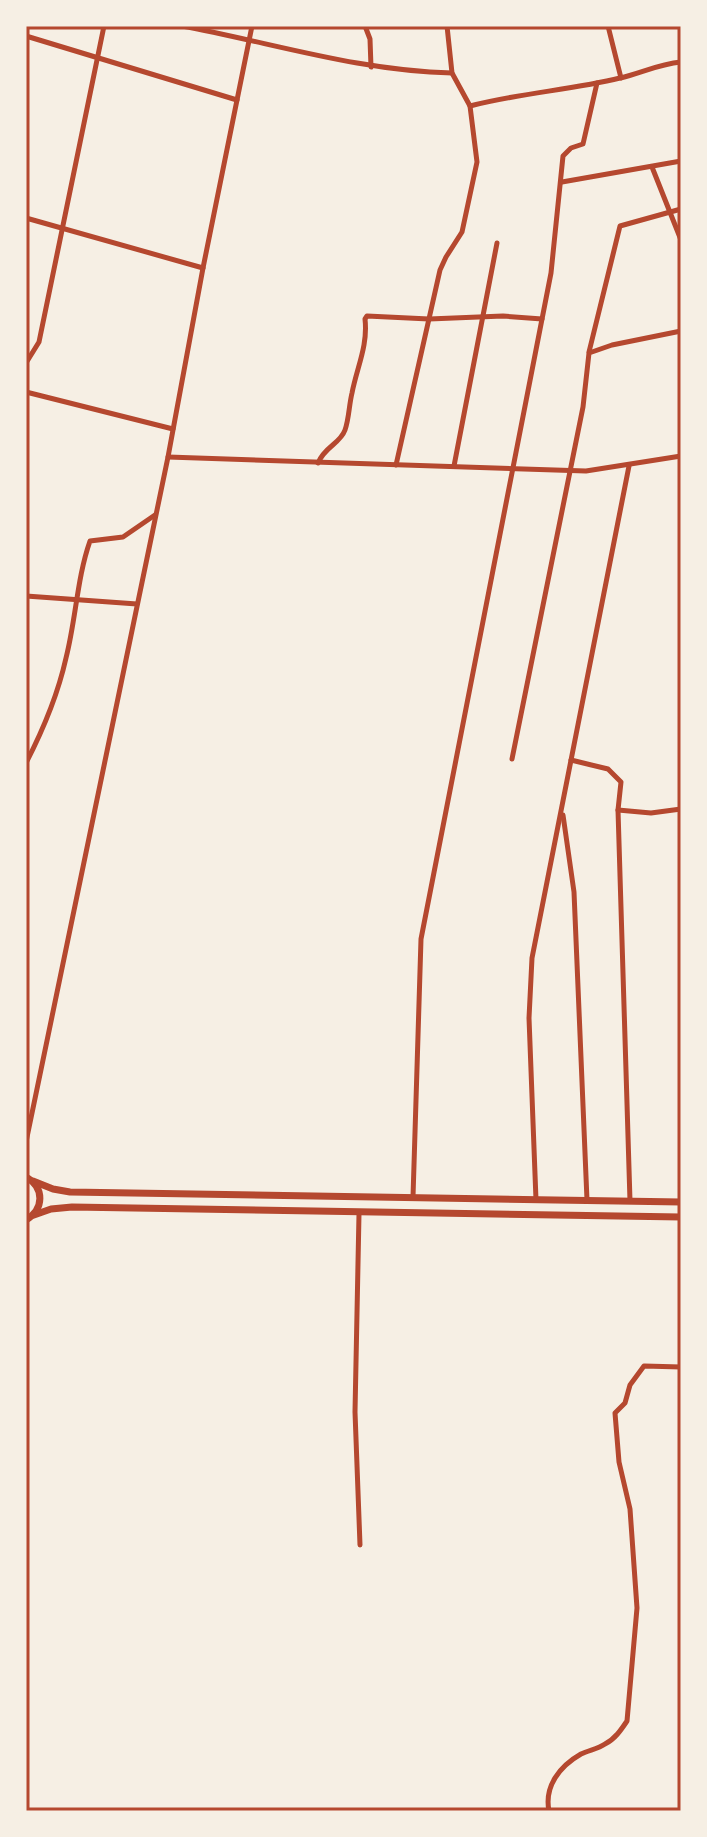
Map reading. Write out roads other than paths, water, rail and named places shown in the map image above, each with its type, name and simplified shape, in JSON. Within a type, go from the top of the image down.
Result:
[{"type":"main road","points":[[29,1179],[70,1192],[681,1202]]},
{"type":"main road","points":[[29,1179],[40,1194],[38,1209],[30,1218]]},
{"type":"main road","points":[[30,1218],[51,1209],[72,1207],[681,1217]]},
{"type":"street","points":[[26,363],[39,342],[104,26]]},
{"type":"street","points":[[182,26],[371,67],[452,73]]},
{"type":"street","points":[[26,1142],[168,457],[252,26]]},
{"type":"street","points":[[365,26],[370,39],[371,67]]},
{"type":"street","points":[[396,465],[442,263],[462,232],[477,162],[470,106],[452,73],[447,26]]},
{"type":"street","points":[[619,26],[609,27],[621,78]]},
{"type":"street","points":[[26,36],[237,100]]},
{"type":"street","points":[[470,106],[498,98],[621,78],[681,62]]},
{"type":"street","points":[[413,1197],[421,939],[551,273],[563,156],[571,148],[583,144],[597,83]]},
{"type":"street","points":[[562,182],[681,161]]},
{"type":"street","points":[[652,167],[681,240]]},
{"type":"street","points":[[512,759],[583,407],[589,353],[620,226],[681,209]]},
{"type":"street","points":[[26,218],[203,268]]},
{"type":"street","points":[[454,466],[497,243]]},
{"type":"street","points":[[318,463],[326,448],[338,440],[346,428],[352,391],[367,342],[365,319],[371,315],[429,319],[503,316],[542,319]]},
{"type":"street","points":[[589,353],[612,345],[681,331]]},
{"type":"street","points":[[26,392],[173,429]]},
{"type":"street","points":[[168,457],[569,471],[629,466],[681,456]]},
{"type":"street","points":[[536,1200],[529,1018],[532,958],[629,466]]},
{"type":"street","points":[[26,763],[41,733],[66,660],[82,563],[90,541],[123,537],[156,515]]},
{"type":"street","points":[[26,596],[137,604]]},
{"type":"street","points":[[571,760],[608,769],[621,782],[618,810],[630,1201]]},
{"type":"street","points":[[562,808],[574,892],[587,1200]]},
{"type":"street","points":[[618,810],[651,813],[681,809]]},
{"type":"street","points":[[359,1214],[355,1412],[360,1545]]},
{"type":"street","points":[[549,1811],[548,1792],[558,1771],[581,1754],[605,1745],[619,1734],[627,1721],[637,1608],[630,1509],[619,1462],[615,1413],[625,1403],[630,1385],[644,1366],[681,1367]]}]
